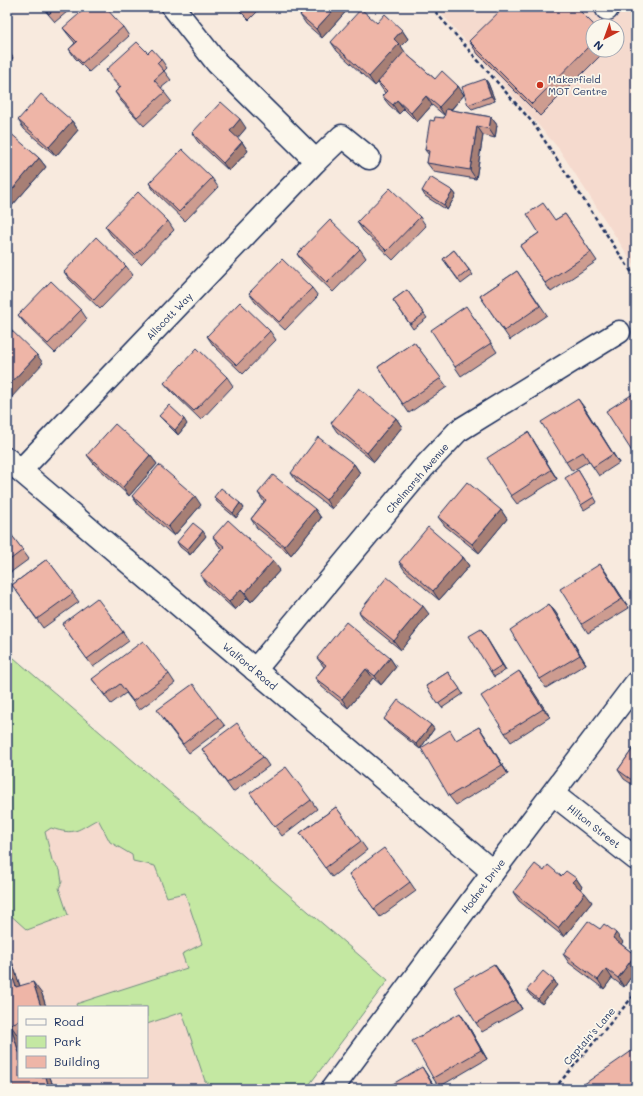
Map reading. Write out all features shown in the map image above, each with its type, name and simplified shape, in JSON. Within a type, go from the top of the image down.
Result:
[{"type":"street","points":[[173,7],[217,63],[316,161]]},
{"type":"street","name":"Allscott Way","points":[[14,465],[342,136],[369,158]]},
{"type":"street","name":"Chelmarsh Avenue","points":[[255,670],[423,468],[458,431],[619,332]]},
{"type":"street","name":"Walford Road","points":[[14,465],[493,872]]},
{"type":"street","name":"Hodnet Drive","points":[[332,1089],[493,872],[636,684]]},
{"type":"street","name":"Hilton Street","points":[[553,794],[636,858]]},
{"type":"path","points":[[431,7],[533,123],[636,279]]},
{"type":"path","name":"Captain's Lane","points":[[554,1089],[636,993]]},
{"type":"shaded area","points":[[436,7],[636,7],[636,268],[559,149]]},
{"type":"shaded area","points":[[7,652],[388,980],[306,1089],[7,1089]]},
{"type":"green space","points":[[7,652],[388,980],[306,1089],[219,1089],[205,1081],[182,1012],[148,1024],[148,1006],[77,1006],[76,1004],[187,968],[182,954],[202,944],[185,893],[167,897],[155,866],[133,861],[132,855],[110,842],[98,819],[76,831],[71,832],[51,828],[45,832],[52,860],[60,870],[62,882],[59,888],[68,915],[27,930],[7,912]]},
{"type":"building","points":[[43,7],[56,7],[49,14]]},
{"type":"building","points":[[87,7],[105,7],[123,27],[82,63],[69,49],[77,42],[63,28]]},
{"type":"building","points":[[239,7],[247,7],[243,11]]},
{"type":"building","points":[[298,7],[336,7],[316,29],[300,15],[303,12]]},
{"type":"building","name":"Makerfield MOT Centre","points":[[504,7],[576,7],[587,18],[585,18],[585,50],[532,104],[469,41]]},
{"type":"building","points":[[361,9],[377,23],[385,14],[402,30],[394,39],[399,44],[369,77],[331,42]]},
{"type":"building","points":[[137,42],[148,53],[152,49],[161,59],[157,63],[164,71],[154,80],[165,92],[137,117],[115,92],[121,87],[106,70]]},
{"type":"building","points":[[7,50],[10,53],[7,57]]},
{"type":"building","points":[[404,52],[435,79],[442,71],[458,86],[439,107],[426,96],[411,113],[397,100],[393,105],[382,96],[387,91],[378,82]]},
{"type":"building","points":[[485,79],[491,96],[468,105],[462,87]]},
{"type":"building","points":[[41,94],[72,121],[49,147],[18,120]]},
{"type":"building","points":[[221,102],[240,119],[230,131],[242,142],[223,163],[192,133]]},
{"type":"building","points":[[446,109],[491,117],[489,129],[477,126],[470,170],[427,163],[429,151],[425,150],[430,120],[434,121],[435,117],[444,118]]},
{"type":"building","points":[[8,131],[39,158],[7,196],[7,132]]},
{"type":"building","points":[[182,149],[212,178],[179,212],[149,183]]},
{"type":"building","points":[[430,177],[453,191],[444,205],[422,191]]},
{"type":"building","points":[[390,188],[420,217],[387,251],[357,222]]},
{"type":"building","points":[[138,192],[168,221],[135,255],[105,226]]},
{"type":"building","points":[[543,203],[555,220],[565,214],[591,252],[545,283],[520,246],[539,233],[527,214]]},
{"type":"building","points":[[330,220],[360,249],[327,283],[297,254]]},
{"type":"building","points":[[96,237],[126,266],[94,300],[64,272]]},
{"type":"building","points":[[454,250],[469,270],[458,279],[443,259]]},
{"type":"building","points":[[282,259],[312,288],[279,322],[249,293]]},
{"type":"building","points":[[517,271],[540,306],[504,331],[480,296]]},
{"type":"building","points":[[51,281],[81,310],[48,344],[18,315]]},
{"type":"building","points":[[407,290],[424,314],[410,324],[393,300]]},
{"type":"building","points":[[240,302],[270,331],[237,365],[207,336]]},
{"type":"building","points":[[466,306],[491,343],[455,367],[431,330]]},
{"type":"building","points":[[7,326],[37,355],[7,387]]},
{"type":"building","points":[[414,342],[441,378],[403,404],[378,367]]},
{"type":"building","points":[[197,348],[227,377],[194,411],[164,383]]},
{"type":"building","points":[[359,388],[396,418],[367,453],[331,423]]},
{"type":"building","points":[[636,392],[636,446],[631,450],[606,411]]},
{"type":"building","points":[[578,399],[613,454],[593,467],[583,452],[566,462],[541,422]]},
{"type":"building","points":[[169,405],[184,419],[175,430],[159,416]]},
{"type":"building","points":[[115,424],[150,455],[123,487],[87,455]]},
{"type":"building","points":[[528,432],[551,470],[511,496],[487,458]]},
{"type":"building","points":[[318,437],[354,464],[326,500],[291,473]]},
{"type":"building","points":[[159,465],[195,496],[168,527],[132,496]]},
{"type":"building","points":[[578,470],[594,497],[581,505],[565,478]]},
{"type":"building","points":[[273,475],[315,509],[284,546],[251,519],[266,500],[258,493]]},
{"type":"building","points":[[467,482],[501,510],[472,544],[438,517]]},
{"type":"building","points":[[221,488],[240,503],[233,513],[214,497]]},
{"type":"building","points":[[228,520],[273,561],[245,593],[241,589],[229,602],[200,575],[225,547],[213,537]]},
{"type":"building","points":[[193,523],[203,531],[187,550],[177,542]]},
{"type":"building","points":[[428,527],[463,557],[433,591],[399,562]]},
{"type":"building","points":[[7,529],[23,550],[7,562]]},
{"type":"building","points":[[47,559],[73,593],[37,619],[12,585]]},
{"type":"building","points":[[600,564],[622,599],[582,624],[560,589]]},
{"type":"building","points":[[387,577],[423,606],[394,641],[359,612]]},
{"type":"building","points":[[97,598],[123,632],[87,659],[62,624]]},
{"type":"building","points":[[549,604],[580,655],[540,679],[510,630]]},
{"type":"building","points":[[346,622],[390,658],[375,676],[366,669],[342,699],[315,678],[326,665],[317,658]]},
{"type":"building","points":[[481,629],[502,665],[491,672],[469,636]]},
{"type":"building","points":[[143,641],[169,674],[133,701],[120,684],[105,695],[92,679]]},
{"type":"building","points":[[519,671],[543,709],[505,733],[481,696]]},
{"type":"building","points":[[448,672],[460,689],[438,704],[426,686]]},
{"type":"building","points":[[193,684],[218,717],[183,744],[157,710]]},
{"type":"building","points":[[398,700],[431,725],[416,744],[384,719]]},
{"type":"building","points":[[237,723],[263,757],[227,783],[202,749]]},
{"type":"building","points":[[479,727],[502,765],[449,796],[421,748],[450,730],[456,740]]},
{"type":"building","points":[[636,744],[636,783],[618,770]]},
{"type":"building","points":[[286,767],[311,800],[275,827],[250,793]]},
{"type":"building","points":[[336,807],[361,841],[325,868],[300,833]]},
{"type":"building","points":[[384,848],[410,882],[374,909],[349,874]]},
{"type":"building","points":[[535,864],[544,871],[548,865],[561,876],[566,871],[576,878],[572,882],[585,893],[558,928],[513,892]]},
{"type":"building","points":[[588,921],[600,929],[604,924],[611,929],[616,933],[613,938],[635,955],[618,978],[606,969],[598,980],[563,954]]},
{"type":"building","points":[[7,961],[16,987],[33,982],[41,1006],[18,1006],[18,1021],[10,1024],[18,1050],[18,1078],[46,1078],[49,1089],[7,1089]]},
{"type":"building","points":[[494,964],[516,1000],[476,1023],[454,987]]},
{"type":"building","points":[[543,971],[554,980],[538,999],[527,990]]},
{"type":"building","points":[[460,1013],[481,1050],[433,1078],[412,1041]]},
{"type":"building","points":[[636,1048],[636,1089],[577,1089]]},
{"type":"building","points":[[422,1067],[435,1089],[384,1089]]},
{"type":"place","name":"Makerfield MOT Centre","points":[[540,85]]}]
